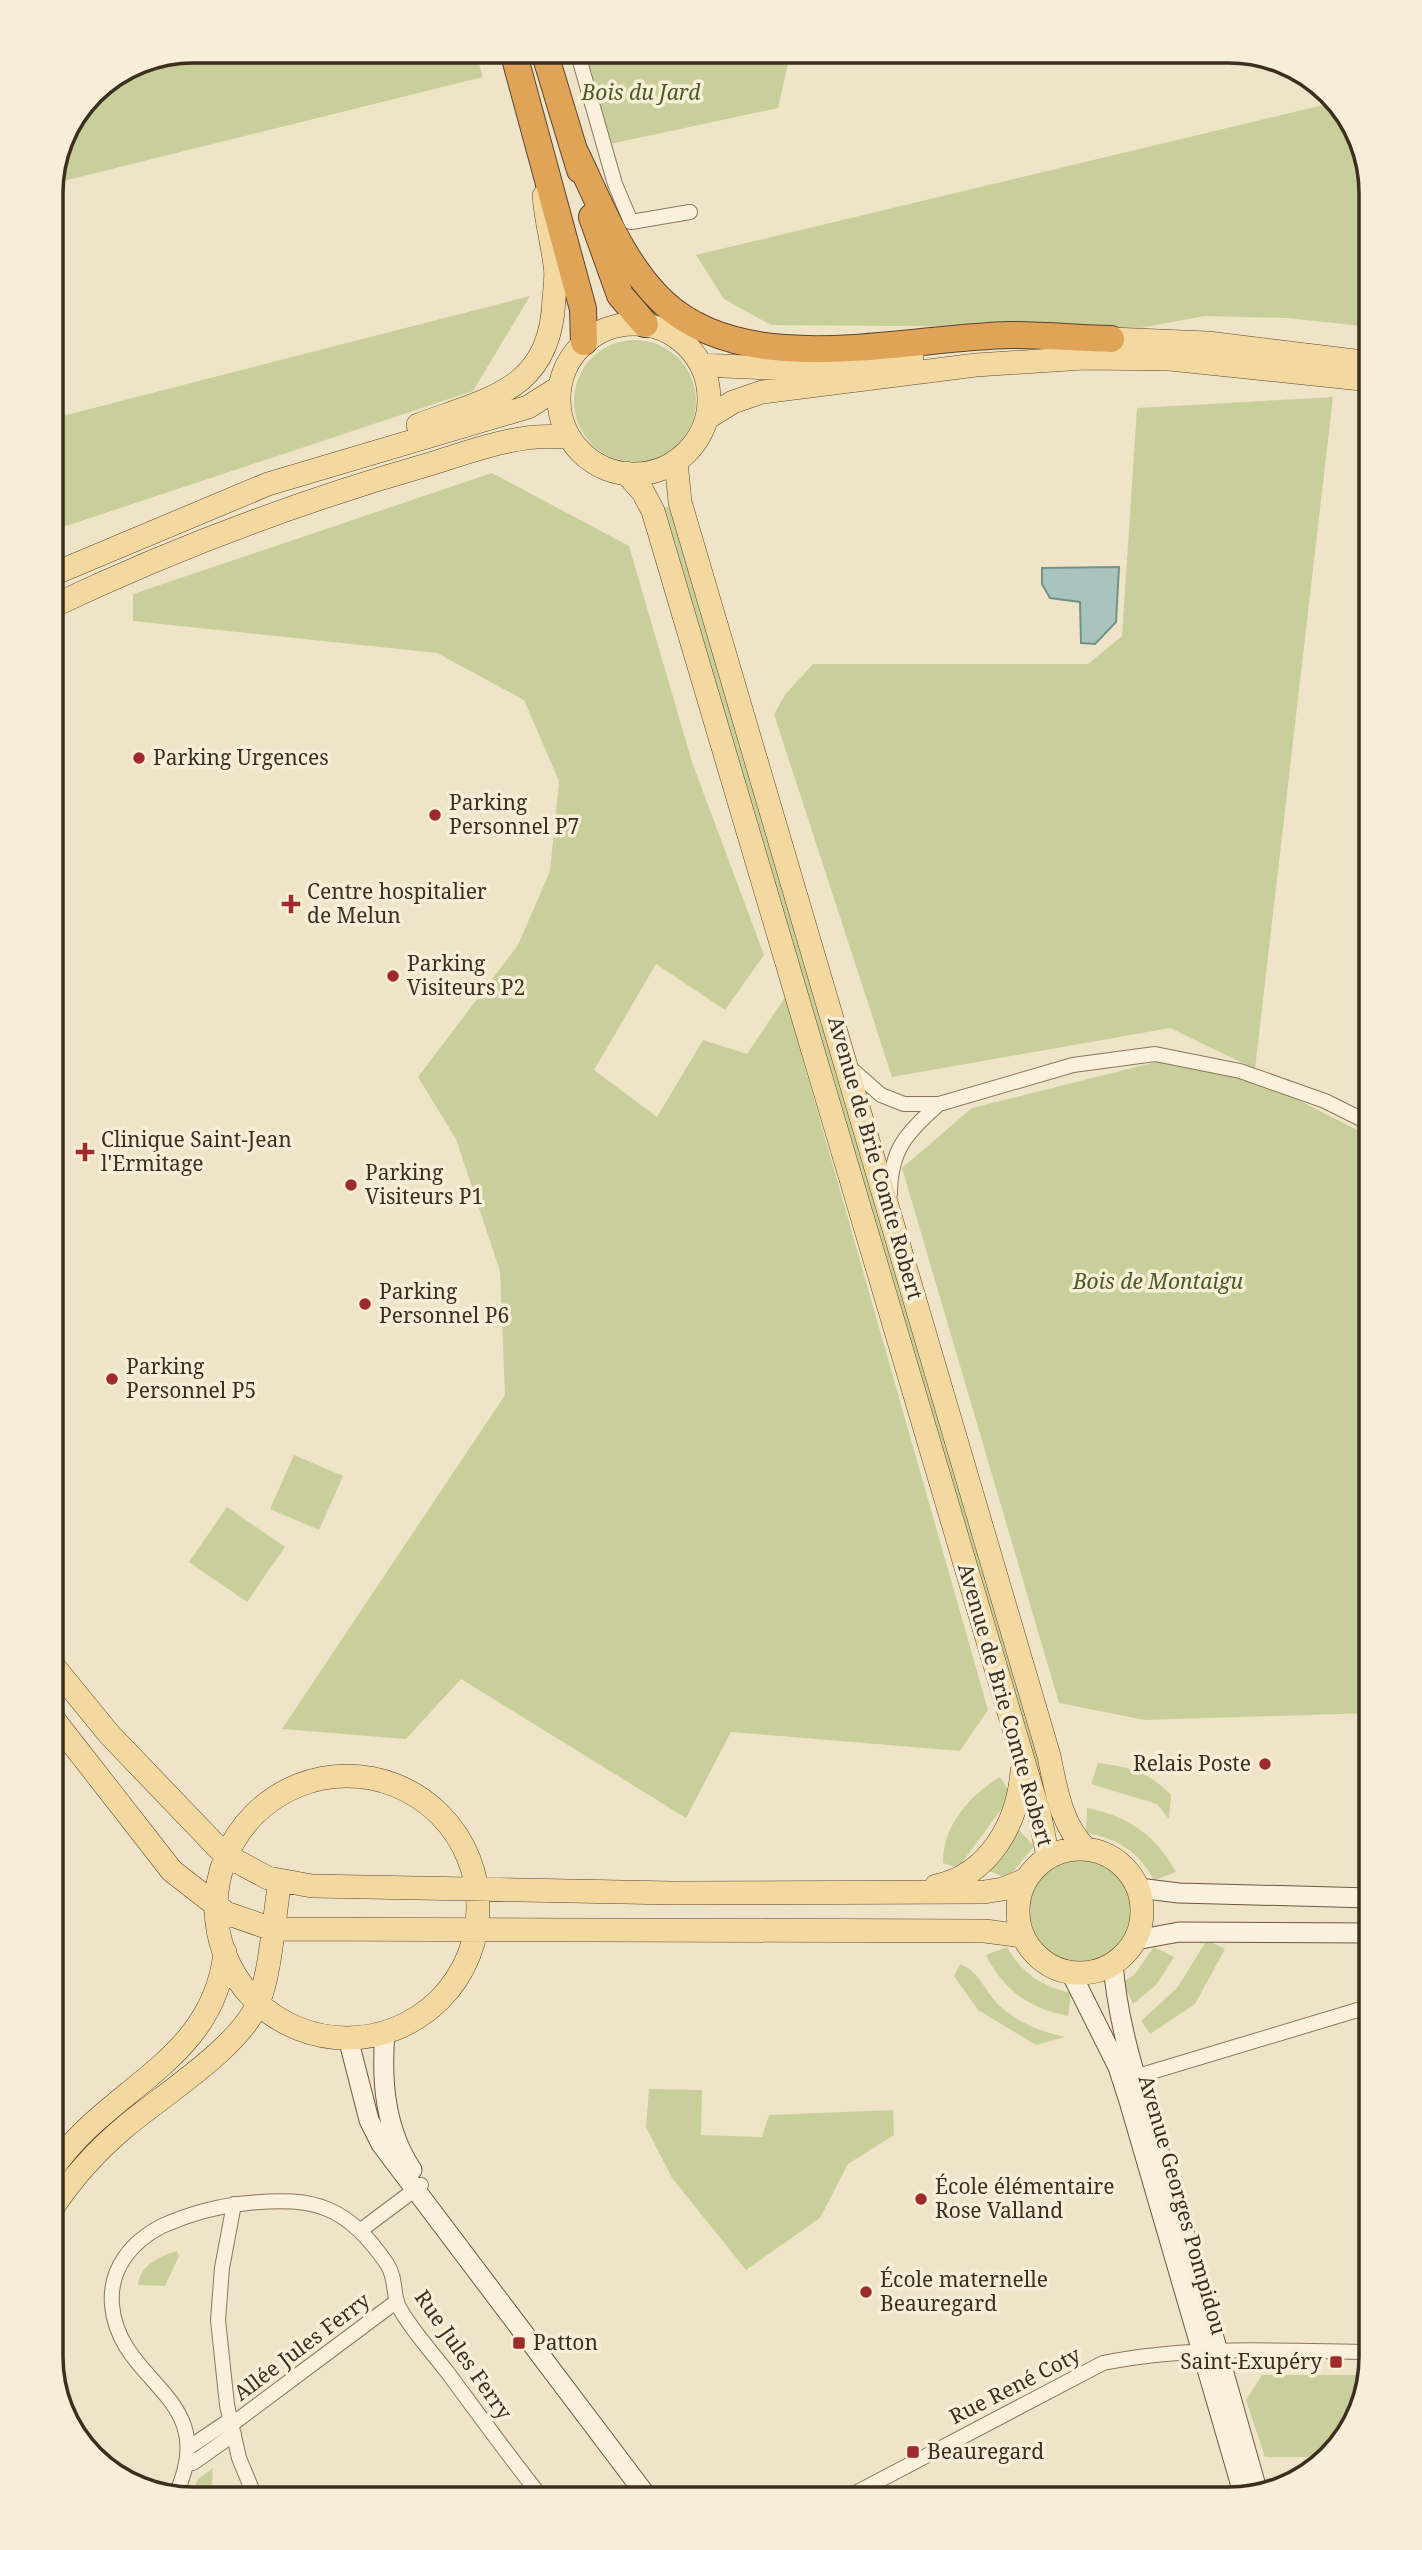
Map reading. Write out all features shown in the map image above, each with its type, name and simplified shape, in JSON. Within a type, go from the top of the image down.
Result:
[{"type":"highway","points":[[517,63],[583,309],[584,342]]},
{"type":"highway","points":[[548,63],[611,275],[626,304],[645,324]]},
{"type":"highway","points":[[575,152],[632,266],[664,302],[681,316],[716,335],[743,343],[791,348],[1010,335],[1111,339]]},
{"type":"main road","points":[[284,480],[303,468],[500,395],[533,370],[548,343],[554,322],[555,267],[531,130],[534,121]]},
{"type":"main road","points":[[645,324],[674,335],[690,348],[701,365],[709,391],[707,418],[692,446],[676,461],[647,472],[626,473],[594,462],[570,438],[562,419],[560,387],[566,367],[584,342],[613,327],[645,324]]},
{"type":"main road","points":[[701,365],[790,369],[1111,339],[1208,343],[1359,362]]},
{"type":"main road","points":[[707,418],[733,402],[762,392],[1030,360],[1170,359],[1359,379]]},
{"type":"main road","points":[[63,570],[284,480],[528,407],[560,387]]},
{"type":"main road","points":[[63,602],[199,542],[404,471],[534,436],[570,438]]},
{"type":"main road","name":"Avenue de Brie Comte Robert","points":[[676,461],[680,502],[890,1208],[1049,1756],[1062,1812],[1069,1828],[1086,1849]]},
{"type":"main road","name":"Avenue de Brie Comte Robert","points":[[626,473],[643,492],[653,511],[1040,1817],[1048,1857]]},
{"type":"main road","points":[[63,1677],[108,1734],[201,1833],[235,1862],[280,1881],[312,1886],[450,1890],[984,1892],[1003,1889],[1025,1880],[1048,1857],[1066,1850],[1086,1849],[1118,1861],[1139,1888],[1142,1914],[1136,1940],[1114,1964],[1094,1972],[1071,1973],[1054,1968],[1037,1956],[1022,1936],[1018,1920],[1019,1898],[1025,1880]]},
{"type":"main road","points":[[63,1731],[172,1871],[226,1913],[272,1929],[985,1931],[1022,1936]]},
{"type":"main road","points":[[916,1892],[964,1877],[981,1864],[1012,1820],[1020,1794],[1023,1766]]},
{"type":"main road","points":[[334,1776],[383,1781],[427,1803],[460,1840],[477,1886],[475,1935],[456,1980],[421,2015],[385,2033],[348,2038],[327,2037],[295,2028],[254,2000],[227,1959],[216,1912],[223,1863],[248,1821],[287,1790],[334,1776]]},
{"type":"main road","points":[[63,2156],[80,2135],[169,2060],[205,2019],[220,1986],[226,1913],[235,1862]]},
{"type":"main road","points":[[63,2191],[100,2150],[206,2062],[251,2018],[264,1986],[280,1881]]},
{"type":"main road","points":[[1139,1888],[1179,1893],[1359,1898]]},
{"type":"main road","points":[[1136,1940],[1164,1933],[1359,1933]]},
{"type":"main road","name":"Avenue Georges Pompidou","points":[[1114,1964],[1117,2004],[1129,2079],[1173,2259],[1182,2266],[1197,2318],[1255,2485]]},
{"type":"main road","name":"Avenue Georges Pompidou","points":[[1071,1973],[1129,2079],[1178,2210],[1242,2486]]},
{"type":"main road","points":[[385,2033],[383,2069],[391,2127],[418,2188],[640,2487]]},
{"type":"main road","points":[[348,2038],[369,2120],[381,2144],[418,2188],[648,2487]]},
{"type":"street","points":[[580,63],[615,184],[631,222],[690,212]]},
{"type":"street","points":[[848,1066],[881,1096],[904,1104],[939,1104],[1073,1065],[1155,1054],[1240,1071],[1325,1101],[1359,1118]]},
{"type":"street","points":[[890,1208],[890,1169],[900,1145],[913,1127],[939,1104]]},
{"type":"street","points":[[1129,2079],[1359,2010]]},
{"type":"street","points":[[179,2486],[187,2463],[188,2448],[181,2416],[117,2330],[111,2301],[121,2261],[144,2236],[188,2214],[234,2204],[306,2201],[345,2218],[360,2230],[418,2188]]},
{"type":"street","points":[[234,2204],[222,2269],[218,2320],[222,2373],[232,2426],[239,2458],[251,2487]]},
{"type":"street","name":"Rue Jules Ferry","points":[[360,2230],[389,2267],[396,2285],[397,2301],[534,2487]]},
{"type":"street","name":"Allée Jules Ferry","points":[[232,2426],[397,2301]]},
{"type":"street","name":"Rue René Coty","points":[[867,2487],[1103,2363],[1126,2358],[1209,2353],[1359,2351]]},
{"type":"street","points":[[188,2448],[232,2426]]},
{"type":"street","points":[[187,2463],[193,2463],[232,2426]]},
{"type":"green space","points":[[479,63],[483,77],[63,181],[67,159],[76,135],[101,101],[128,80],[167,65]]},
{"type":"green space","name":"Bois du Jard","points":[[587,63],[788,63],[778,108],[610,144]]},
{"type":"green space","points":[[1325,105],[1342,128],[1357,167],[1359,326],[1287,318],[1204,316],[1141,328],[771,325],[724,299],[696,255]]},
{"type":"green space","points":[[530,296],[473,391],[63,527],[63,416]]},
{"type":"green space","points":[[635,340],[658,344],[678,358],[692,378],[696,401],[692,424],[678,444],[658,458],[635,462],[612,458],[592,444],[578,424],[574,401],[578,378],[592,358],[612,344]]},
{"type":"green space","points":[[1333,397],[1255,1069],[1170,1028],[892,1077],[774,714],[785,695],[813,664],[1088,664],[1122,636],[1137,408]]},
{"type":"green space","points":[[492,473],[629,546],[692,762],[764,955],[725,1010],[656,964],[594,1070],[657,1117],[703,1040],[747,1054],[785,997],[988,1710],[960,1751],[731,1732],[686,1818],[461,1679],[406,1739],[282,1729],[505,1395],[500,1271],[456,1139],[418,1077],[518,945],[550,871],[559,781],[524,700],[437,653],[133,621],[133,594]]},
{"type":"green space","points":[[675,505],[1056,1810],[1045,1814],[659,509]]},
{"type":"green space","name":"Bois de Montaigu","points":[[1176,1057],[1257,1079],[1359,1131],[1359,1713],[1145,1720],[1059,1703],[902,1168],[972,1108]]},
{"type":"green space","points":[[294,1455],[343,1476],[319,1530],[270,1509]]},
{"type":"green space","points":[[227,1507],[285,1547],[247,1602],[189,1562]]},
{"type":"green space","points":[[1098,1763],[1120,1766],[1146,1775],[1163,1787],[1171,1795],[1169,1819],[1157,1804],[1091,1784]]},
{"type":"green space","points":[[1000,1777],[1014,1800],[1000,1811],[958,1868],[943,1863],[948,1836],[960,1813],[978,1793]]},
{"type":"green space","points":[[1087,1808],[1115,1816],[1139,1829],[1159,1848],[1176,1872],[1154,1880],[1126,1848],[1108,1839],[1086,1833]]},
{"type":"green space","points":[[1018,1829],[1034,1846],[1007,1879],[986,1869]]},
{"type":"green space","points":[[1081,1860],[1101,1864],[1119,1875],[1130,1893],[1134,1913],[1130,1933],[1119,1951],[1101,1962],[1081,1966],[1061,1962],[1043,1951],[1032,1933],[1028,1913],[1032,1893],[1043,1875],[1061,1864]]},
{"type":"green space","points":[[1207,1940],[1225,1949],[1195,2004],[1150,2034],[1141,2021],[1177,1988]]},
{"type":"green space","points":[[1007,1947],[1033,1977],[1050,1987],[1071,1993],[1068,2016],[1030,2003],[1009,1988],[986,1955]]},
{"type":"green space","points":[[1154,1947],[1174,1957],[1156,1985],[1133,2004],[1123,1982],[1134,1975]]},
{"type":"green space","points":[[960,1964],[978,1977],[1008,2013],[1048,2033],[1065,2037],[1036,2045],[978,2010],[954,1976]]},
{"type":"green space","points":[[649,2089],[702,2090],[701,2135],[762,2137],[769,2115],[893,2110],[894,2135],[848,2164],[820,2218],[746,2270],[672,2178],[646,2127]]},
{"type":"green space","points":[[177,2251],[179,2256],[165,2286],[138,2285],[147,2267]]},
{"type":"green space","points":[[1262,2375],[1358,2375],[1346,2415],[1327,2443],[1312,2457],[1265,2457],[1246,2400]]},
{"type":"green space","points":[[213,2468],[212,2487],[194,2487],[198,2479]]},
{"type":"water","points":[[1119,567],[1116,622],[1095,644],[1081,643],[1080,602],[1050,598],[1042,584],[1042,568]]},
{"type":"place","name":"Parking Urgences","points":[[139,758]]},
{"type":"place","name":"Parking Personnel P7","points":[[435,815]]},
{"type":"place","name":"Centre hospitalier de Melun","points":[[291,904]]},
{"type":"place","name":"Parking Visiteurs P2","points":[[393,976]]},
{"type":"place","name":"Clinique Saint-Jean l'Ermitage","points":[[85,1152]]},
{"type":"place","name":"Parking Visiteurs P1","points":[[351,1185]]},
{"type":"place","name":"Parking Personnel P6","points":[[365,1304]]},
{"type":"place","name":"Parking Personnel P5","points":[[112,1379]]},
{"type":"place","name":"Relais Poste","points":[[1265,1764]]},
{"type":"place","name":"École élémentaire Rose Valland","points":[[921,2199]]},
{"type":"place","name":"École maternelle Beauregard","points":[[866,2292]]},
{"type":"place","name":"Patton","points":[[519,2343]]},
{"type":"place","name":"Saint-Exupéry","points":[[1336,2362]]},
{"type":"place","name":"Beauregard","points":[[913,2452]]}]
